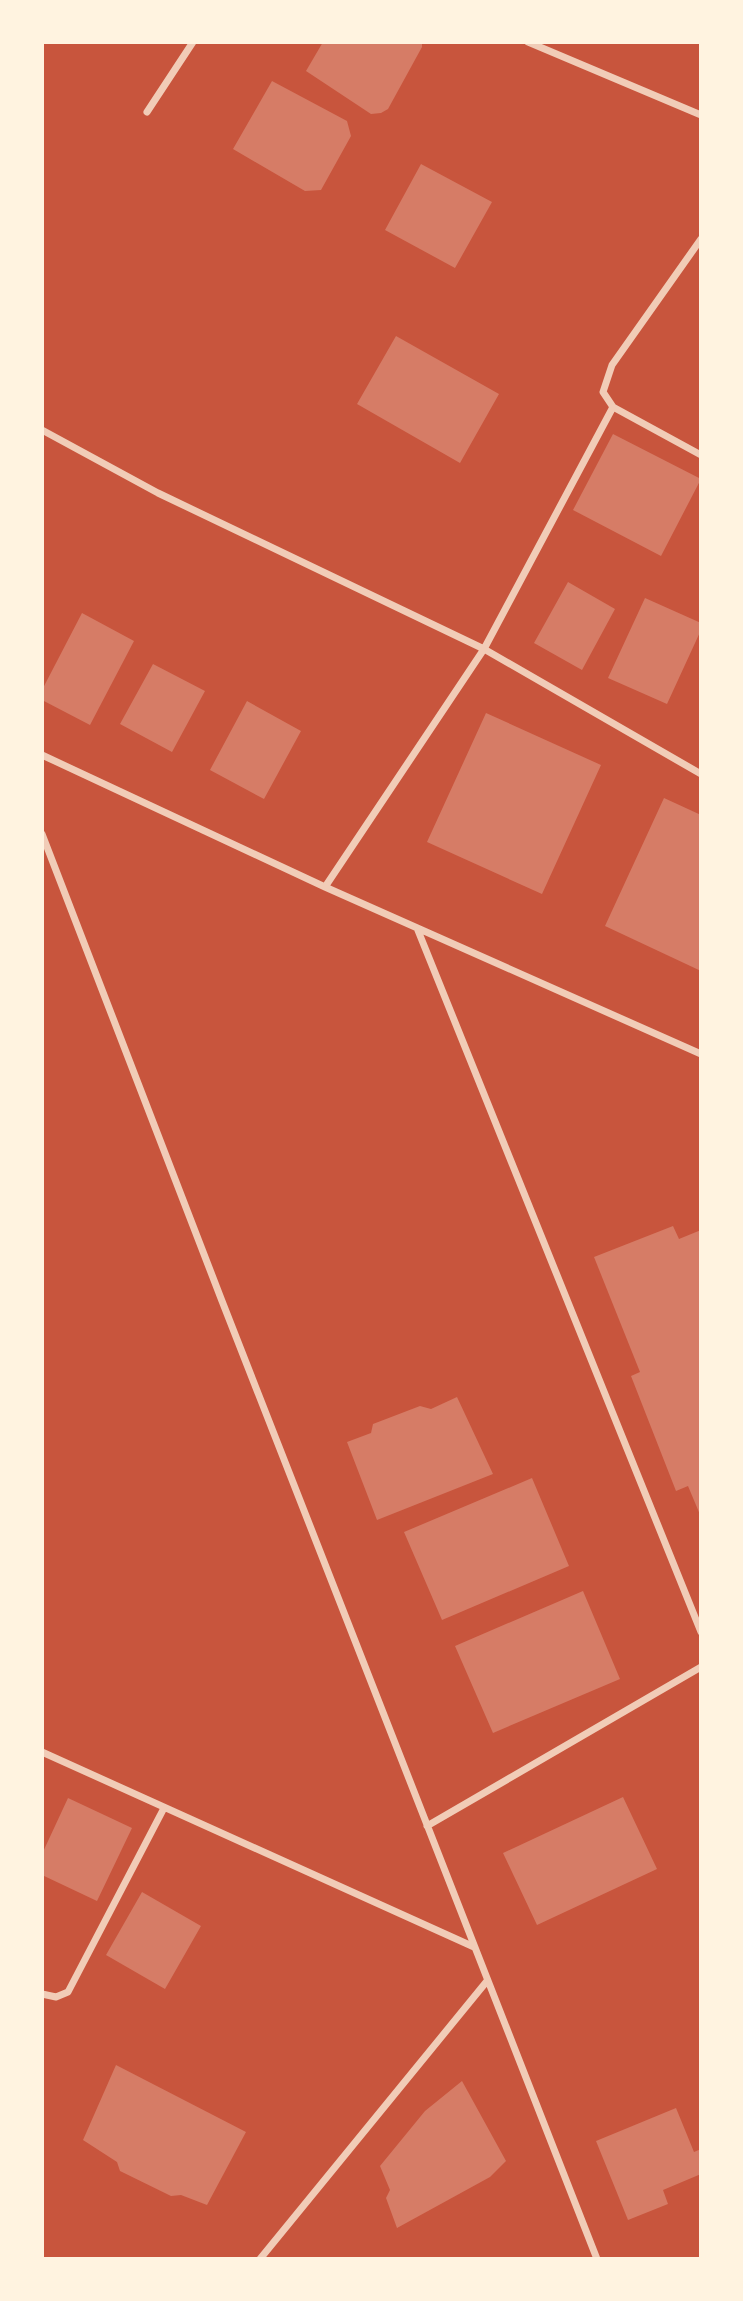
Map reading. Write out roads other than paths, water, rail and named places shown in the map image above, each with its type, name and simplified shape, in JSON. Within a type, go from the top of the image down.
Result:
[{"type":"street","points":[[148,112],[193,42]]},
{"type":"street","points":[[528,42],[701,115]]},
{"type":"street","points":[[701,239],[612,365],[603,392],[613,407],[701,455]]},
{"type":"street","points":[[326,887],[484,649],[613,407]]},
{"type":"street","points":[[42,430],[158,493],[484,649],[701,774]]},
{"type":"street","points":[[42,755],[326,887],[701,1054]]},
{"type":"street","points":[[42,834],[597,2259]]},
{"type":"street","points":[[417,928],[701,1632]]},
{"type":"street","points":[[427,1826],[701,1667]]},
{"type":"street","points":[[42,1752],[474,1947]]},
{"type":"street","points":[[42,1994],[56,1997],[68,1992],[164,1808]]},
{"type":"street","points":[[260,2259],[487,1981]]}]
